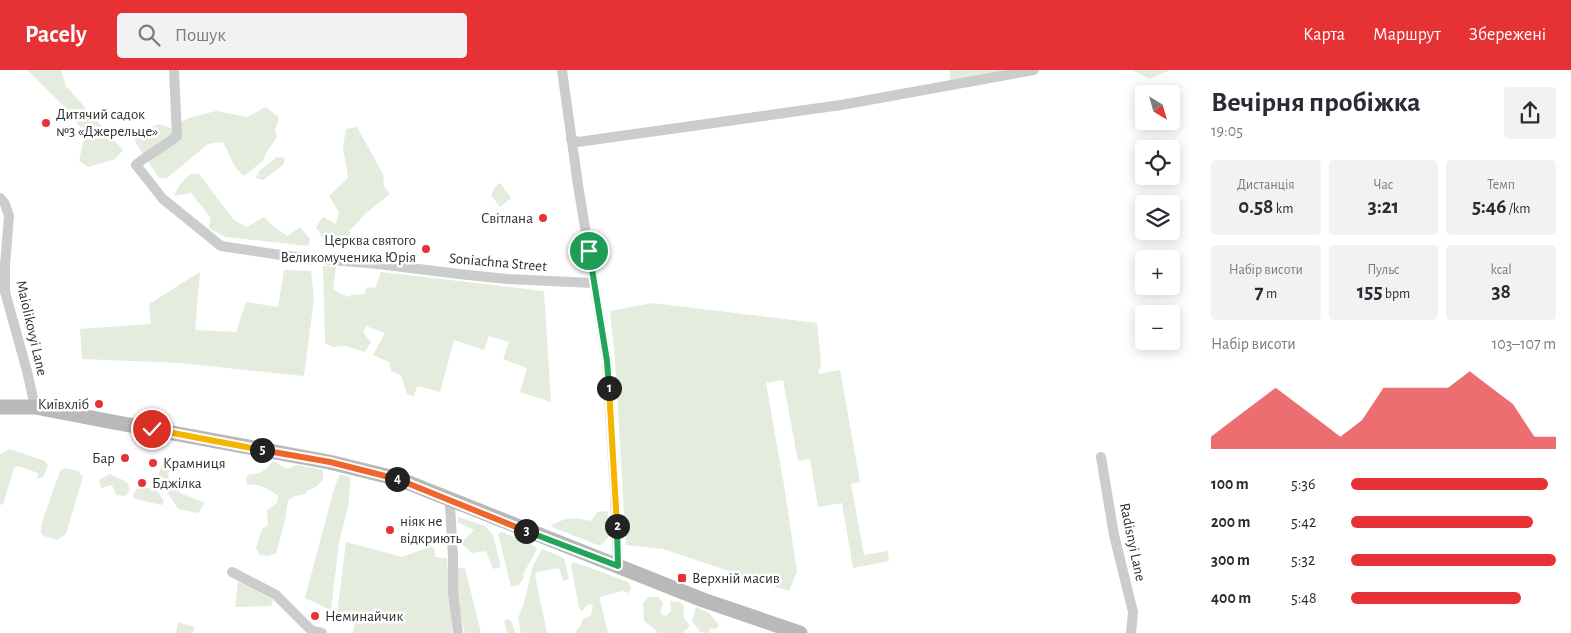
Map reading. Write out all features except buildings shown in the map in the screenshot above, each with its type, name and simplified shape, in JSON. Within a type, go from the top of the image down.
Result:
[{"type":"main road","points":[[0,407],[35,407],[330,462],[399,479],[702,600],[791,632]]},
{"type":"street","name":"Soniachna Street","points":[[174,70],[177,136],[169,143],[146,156],[136,165],[163,199],[221,246],[287,256],[378,264],[478,276],[593,283]]},
{"type":"street","points":[[562,70],[593,283],[607,361],[616,495],[618,566]]},
{"type":"street","points":[[571,139],[578,142],[841,105],[1034,70]]},
{"type":"street","name":"Maiolikovyi Lane","points":[[0,198],[5,204],[9,216],[5,292],[28,370],[35,407]]},
{"type":"street","name":"Radisnyi Lane","points":[[1101,457],[1114,535],[1133,612],[1132,633]]},
{"type":"street","points":[[451,500],[453,592],[458,633]]},
{"type":"street","points":[[232,572],[276,595],[311,630],[322,633]]},
{"type":"green space","points":[[27,70],[61,70],[66,86],[123,150],[115,159],[88,167],[79,161],[85,134],[63,105]]},
{"type":"green space","points":[[949,70],[1020,70],[951,84]]},
{"type":"green space","points":[[1132,70],[1170,70],[1150,79]]},
{"type":"green space","points":[[266,107],[279,118],[275,130],[277,137],[263,161],[244,176],[235,167],[223,142],[208,144],[167,178],[159,178],[137,145],[133,134],[159,124],[171,128],[188,118],[216,111],[247,117]]},
{"type":"green space","points":[[357,127],[383,174],[384,186],[390,194],[349,229],[350,233],[335,248],[326,244],[316,227],[323,217],[336,224],[339,212],[329,196],[348,178],[343,147],[346,129]]},
{"type":"green space","points":[[277,157],[285,158],[283,165],[263,180],[256,178],[259,171]]},
{"type":"green space","points":[[190,174],[199,174],[234,220],[247,227],[264,217],[275,228],[288,236],[300,227],[310,239],[308,246],[226,237],[210,229],[211,218],[191,193],[174,196],[179,186]]},
{"type":"green space","points":[[500,183],[511,198],[500,207],[491,195],[495,187]]},
{"type":"green space","points":[[323,266],[336,266],[333,289],[347,297],[364,294],[367,287],[375,288],[381,272],[544,291],[551,402],[520,392],[527,368],[503,359],[509,342],[489,336],[484,350],[454,340],[440,392],[417,386],[414,396],[407,394],[401,375],[391,371],[389,362],[373,355],[385,333],[366,326],[363,332],[371,342],[365,352],[345,346],[333,347],[325,343]]},
{"type":"green space","points":[[284,270],[311,271],[314,298],[304,376],[180,363],[82,359],[80,329],[151,324],[149,304],[200,272],[195,330],[236,332],[246,302],[278,307]]},
{"type":"green space","points":[[653,303],[817,323],[821,364],[818,374],[840,370],[860,482],[851,484],[864,555],[888,551],[889,561],[853,568],[842,503],[818,507],[810,459],[798,461],[783,380],[766,383],[797,572],[789,591],[663,549],[626,545],[615,360],[610,311]]},
{"type":"green space","points":[[10,449],[45,461],[48,466],[43,477],[37,479],[38,473],[18,466],[14,468],[3,504],[0,505],[0,454]]},
{"type":"green space","points":[[166,456],[171,460],[168,477],[180,493],[205,503],[198,513],[178,509],[156,480]]},
{"type":"green space","points":[[273,461],[287,469],[297,465],[323,470],[323,480],[317,486],[307,491],[306,494],[295,496],[288,500],[285,521],[276,553],[268,556],[260,555],[256,548],[262,529],[268,525],[267,510],[277,503],[278,496],[264,487],[247,485],[246,478],[250,474],[257,474],[263,471]]},
{"type":"green space","points":[[65,468],[78,471],[83,477],[66,534],[57,540],[44,536],[41,533],[41,525],[60,471]]},
{"type":"green space","points":[[110,474],[127,482],[130,490],[126,496],[116,495],[112,485],[101,488],[99,480]]},
{"type":"green space","points":[[340,474],[351,478],[348,506],[339,543],[331,610],[305,598],[334,489]]},
{"type":"green space","points":[[138,487],[156,489],[164,501],[162,505],[135,499],[133,495]]},
{"type":"green space","points":[[608,511],[608,538],[600,546],[550,526],[570,519],[591,521],[597,512]]},
{"type":"green space","points":[[459,517],[485,526],[493,535],[501,567],[493,569],[486,551],[472,553],[461,543],[474,530],[457,522]]},
{"type":"green space","points":[[502,532],[535,546],[537,550],[523,574],[524,578],[519,585],[511,587],[498,534]]},
{"type":"green space","points":[[346,542],[402,557],[432,546],[435,549],[435,557],[447,558],[452,633],[352,633],[356,621],[337,615]]},
{"type":"green space","points":[[542,549],[564,558],[569,579],[563,581],[559,568],[537,572],[535,575],[547,633],[521,633],[518,618],[524,603],[533,566]]},
{"type":"green space","points":[[574,562],[628,582],[631,588],[629,593],[622,591],[600,597],[608,633],[576,633],[583,619],[591,615],[593,604],[587,605],[582,611],[579,608],[571,565]]},
{"type":"green space","points":[[458,568],[465,568],[481,633],[465,633],[458,603]]},
{"type":"green space","points":[[238,581],[273,600],[271,606],[235,607]]},
{"type":"green space","points":[[648,597],[659,597],[663,604],[660,613],[666,616],[671,611],[670,601],[680,602],[684,607],[683,616],[690,626],[682,633],[657,633],[644,621],[643,604]]},
{"type":"green space","points":[[696,607],[709,613],[719,625],[716,629],[710,628],[709,633],[700,632],[692,621]]},
{"type":"green space","points":[[508,619],[512,622],[515,633],[507,633],[504,620]]},
{"type":"green space","points":[[178,622],[194,627],[193,633],[176,633]]},
{"type":"place","name":"Дитячий садок №3 «Джерельце»","points":[[46,123]]},
{"type":"place","name":"Світлана","points":[[543,218]]},
{"type":"place","name":"Церква святого Великомученика Юрія","points":[[426,249]]},
{"type":"place","name":"Київхліб","points":[[99,404]]},
{"type":"place","name":"Бар","points":[[125,458]]},
{"type":"place","name":"Крамниця","points":[[153,463]]},
{"type":"place","name":"Бджілка","points":[[142,483]]},
{"type":"place","name":"ніяк не відкриють","points":[[390,530]]},
{"type":"place","name":"Верхній масив","points":[[682,578]]},
{"type":"place","name":"Неминайчик","points":[[315,616]]},
{"type":"route","points":[[152,429],[330,462],[399,479],[618,566],[616,495],[607,361],[589,251]]}]
